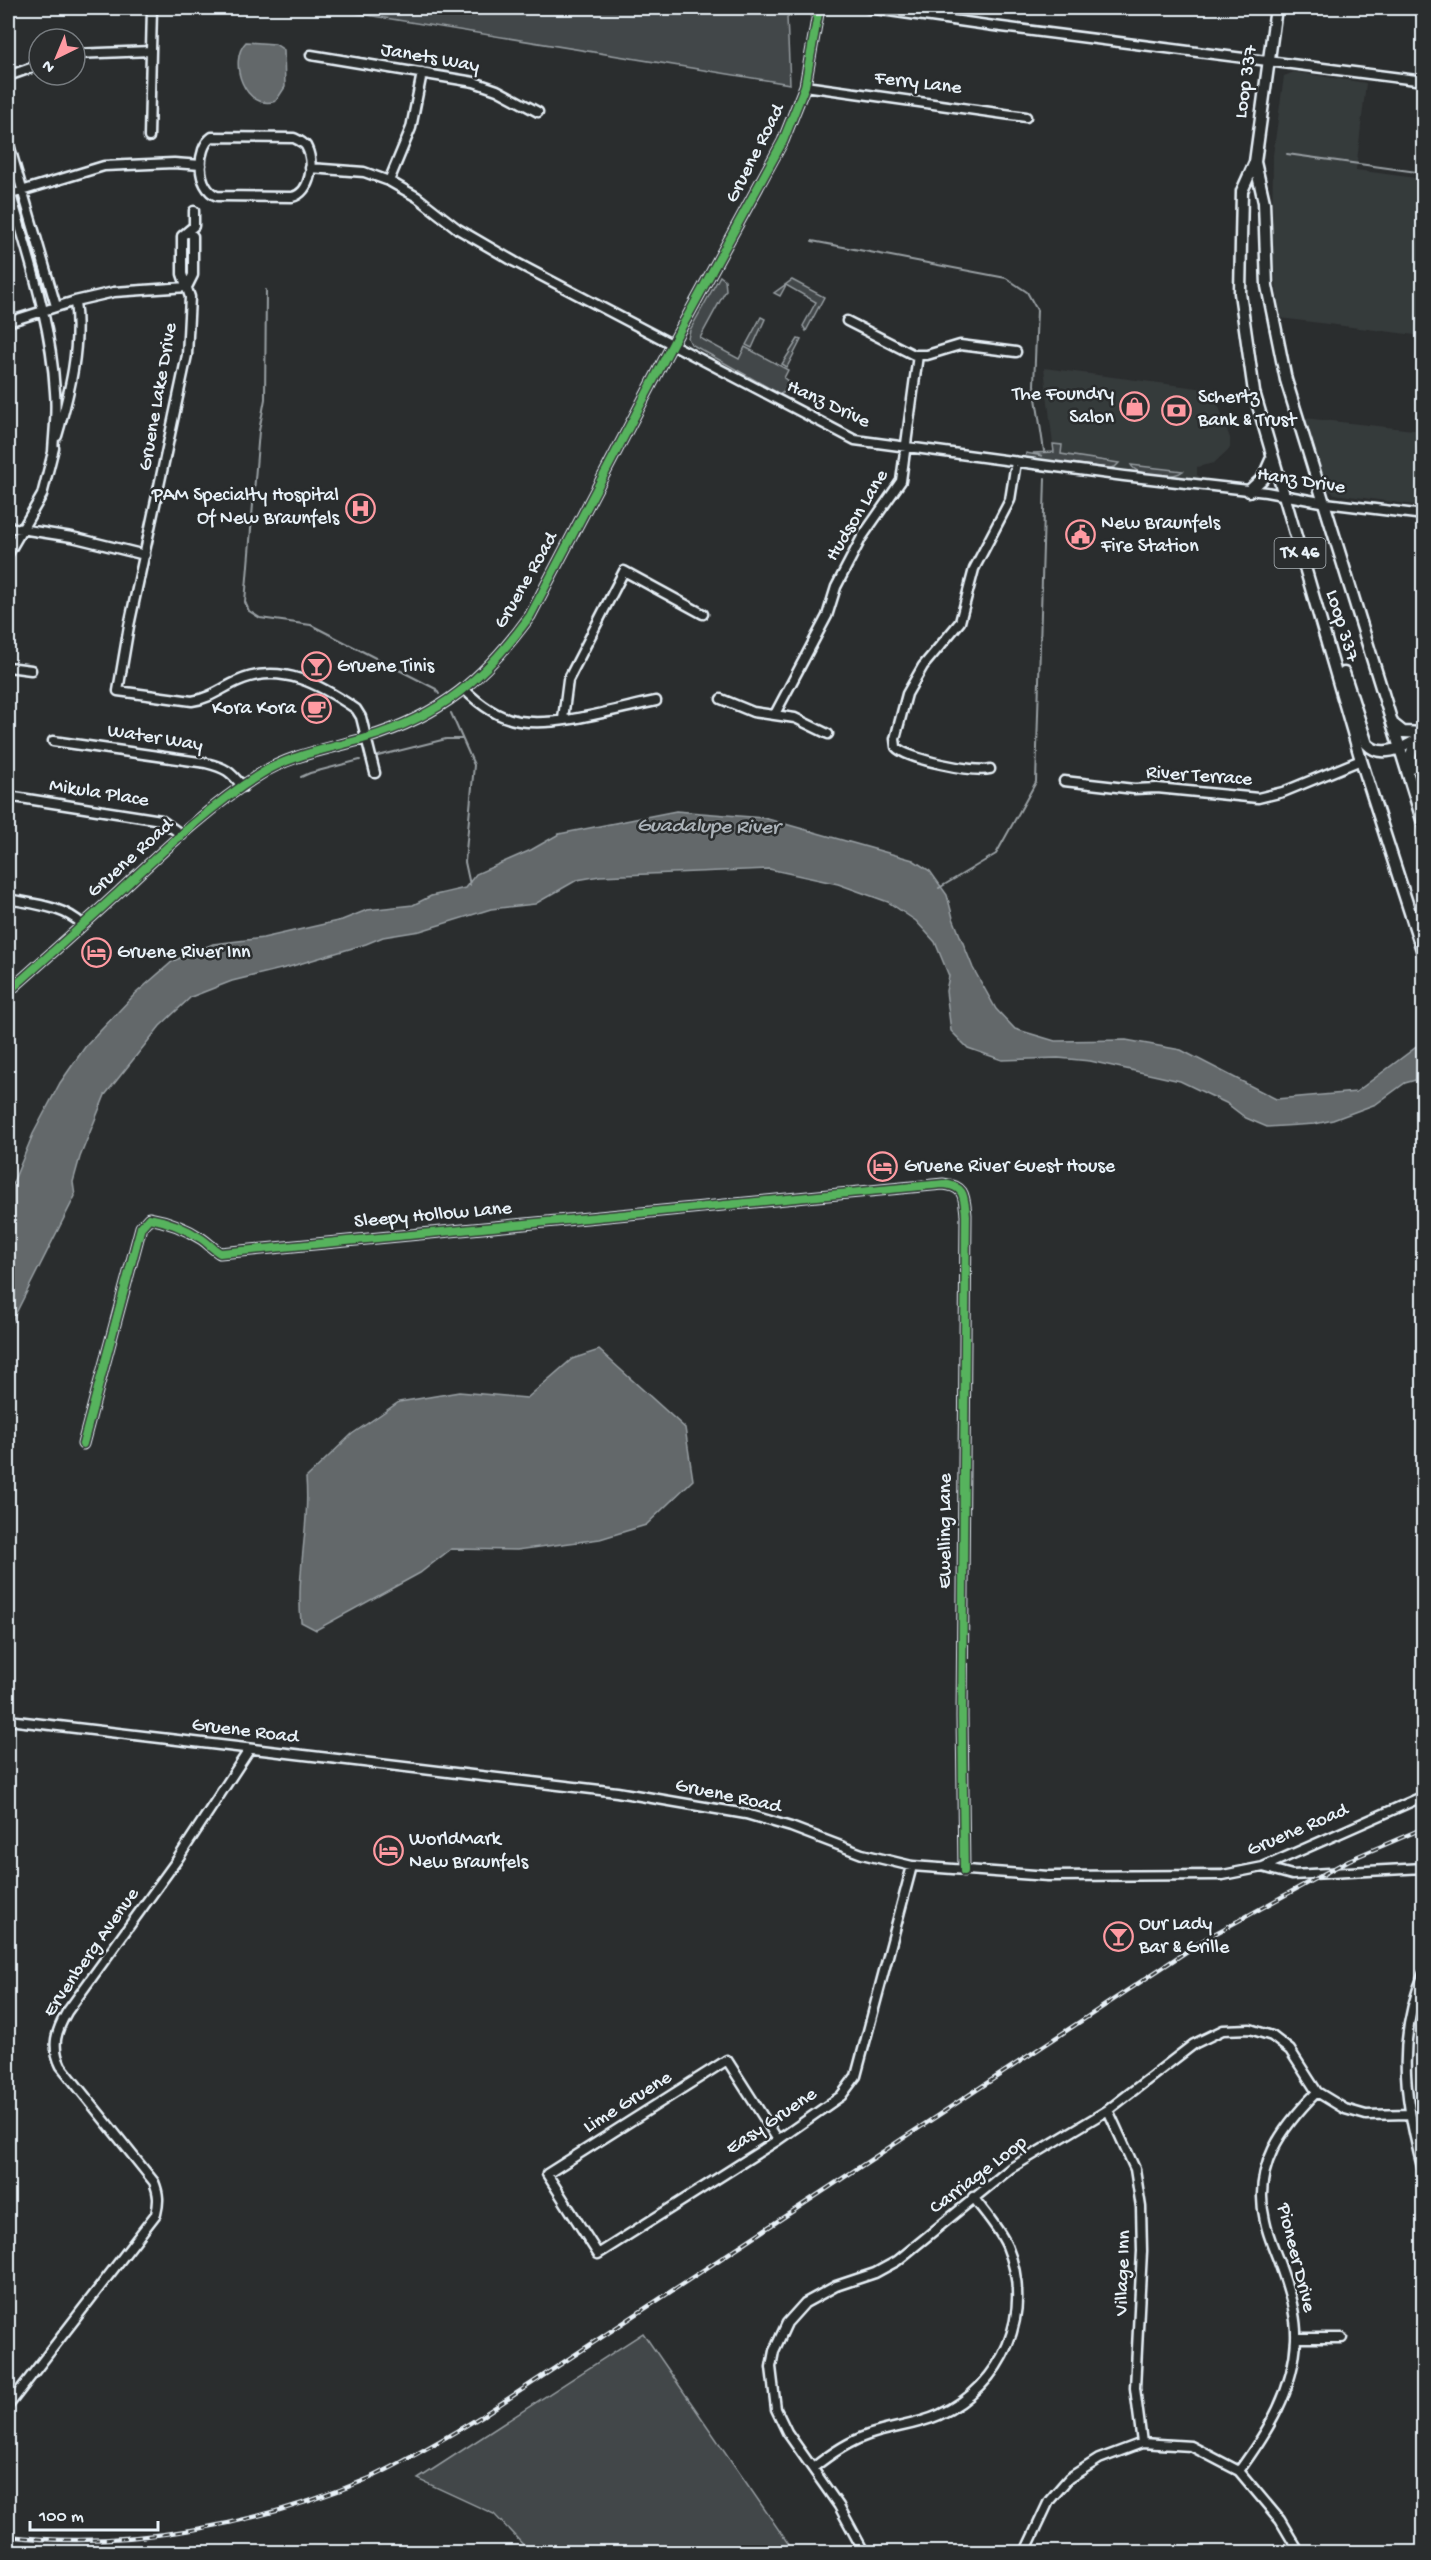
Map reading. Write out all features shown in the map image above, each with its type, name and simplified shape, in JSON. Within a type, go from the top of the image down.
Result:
[{"type":"main road","name":"Loop 337","points":[[1276,8],[1255,162],[1242,191],[1240,293],[1254,392],[1271,460],[1361,760],[1424,956]]},
{"type":"main road","name":"Loop 337","points":[[1255,162],[1264,202],[1264,241],[1271,316],[1286,380],[1326,503],[1424,826]]},
{"type":"main road","points":[[1249,490],[1262,481],[1271,460]]},
{"type":"main road","points":[[1330,651],[1335,654],[1341,665],[1367,744],[1383,752],[1400,748]]},
{"type":"main road","points":[[1393,724],[1403,732],[1424,735]]},
{"type":"main road","points":[[1424,735],[1415,744],[1410,758],[1424,806]]},
{"type":"street","points":[[149,137],[152,8]]},
{"type":"street","name":"Gruene Road","points":[[8,992],[182,835],[258,775],[281,763],[367,738],[415,720],[464,689],[508,647],[530,616],[783,141],[806,86],[819,8]]},
{"type":"street","points":[[868,8],[1424,81]]},
{"type":"street","points":[[87,54],[151,51]]},
{"type":"street","name":"Janets Way","points":[[311,55],[486,86],[538,112]]},
{"type":"street","points":[[8,76],[27,69]]},
{"type":"street","points":[[388,181],[411,128],[422,73]]},
{"type":"street","name":"Ferry Lane","points":[[806,86],[1026,117]]},
{"type":"street","points":[[212,137],[294,138],[307,147],[310,168],[305,190],[299,196],[217,196],[209,193],[205,188],[201,165],[204,145],[212,137]]},
{"type":"street","points":[[8,141],[56,306]]},
{"type":"street","points":[[9,195],[104,166],[174,163],[201,165]]},
{"type":"street","name":"Hanz Drive","points":[[310,168],[364,172],[388,181],[417,197],[458,230],[515,262],[674,343],[843,435],[868,443],[1249,490],[1326,503],[1424,515]]},
{"type":"street","points":[[8,184],[9,195],[43,310],[56,394],[52,452]]},
{"type":"street","name":"Gruene Lake Drive","points":[[194,211],[194,226],[188,231],[193,236],[193,275],[187,287],[190,313],[184,374],[129,626],[118,691],[192,701],[203,700],[254,675],[273,672],[298,677],[356,709],[361,717],[375,772]]},
{"type":"street","points":[[8,322],[56,306],[114,292],[187,287]]},
{"type":"street","points":[[8,554],[42,495],[74,373],[78,345],[75,301]]},
{"type":"street","points":[[847,321],[907,352],[918,355],[960,345],[1016,352]]},
{"type":"street","name":"Hudson Lane","points":[[774,714],[827,616],[836,587],[862,537],[900,483],[918,355]]},
{"type":"street","points":[[990,769],[971,770],[907,754],[896,747],[895,739],[904,702],[920,670],[960,622],[974,569],[1010,500],[1016,462]]},
{"type":"street","points":[[8,527],[72,537],[145,555]]},
{"type":"street","points":[[563,719],[568,680],[624,571],[703,614]]},
{"type":"street","points":[[8,667],[31,670]]},
{"type":"street","points":[[464,689],[492,711],[519,721],[563,719],[656,701]]},
{"type":"street","points":[[722,699],[753,712],[795,718],[828,734]]},
{"type":"street","points":[[1400,748],[1424,735]]},
{"type":"street","name":"Water Way","points":[[53,741],[215,765],[232,773],[243,787]]},
{"type":"street","name":"River Terrace","points":[[1064,781],[1134,789],[1157,788],[1258,798],[1284,792],[1361,760]]},
{"type":"street","name":"Mikula Place","points":[[8,796],[161,820],[182,835]]},
{"type":"street","points":[[8,899],[59,910],[76,918],[83,925]]},
{"type":"street","name":"Sleepy Hollow Lane","points":[[83,1444],[141,1227],[148,1218],[167,1221],[204,1240],[220,1253],[943,1184],[953,1185],[962,1192]]},
{"type":"street","name":"Ewelling Lane","points":[[962,1192],[966,1215],[962,1694],[964,1871]]},
{"type":"street","name":"Gruene Road","points":[[8,1720],[249,1750],[525,1780],[711,1807],[763,1819],[862,1854],[912,1866],[1028,1875],[1206,1876],[1236,1873],[1263,1867],[1424,1796]]},
{"type":"street","name":"Ervenberg Avenue","points":[[8,2406],[156,2214],[159,2205],[158,2191],[154,2182],[61,2066],[56,2056],[56,2035],[67,2012],[177,1860],[249,1750]]},
{"type":"street","name":"Easy Gruene","points":[[547,2174],[598,2254],[778,2140],[841,2096],[856,2076],[912,1866]]},
{"type":"street","points":[[1263,1867],[1292,1875],[1424,1868]]},
{"type":"street","points":[[1424,1973],[1411,2010],[1404,2046],[1408,2114],[1424,2175]]},
{"type":"street","name":"Carriage Loop","points":[[864,2553],[847,2520],[782,2423],[773,2395],[771,2367],[779,2338],[787,2323],[805,2303],[897,2261],[1011,2168],[1108,2110],[1194,2044],[1223,2030],[1250,2029],[1272,2036],[1290,2050],[1317,2092],[1345,2109],[1366,2115],[1408,2114]]},
{"type":"street","name":"Lime Gruene","points":[[547,2174],[727,2060],[778,2140]]},
{"type":"street","name":"Pioneer Drive","points":[[1239,2471],[1268,2430],[1286,2392],[1296,2338],[1290,2292],[1264,2220],[1263,2183],[1271,2150],[1291,2119],[1317,2092]]},
{"type":"street","name":"Village Inn","points":[[1108,2110],[1135,2169],[1141,2207],[1142,2251],[1135,2388],[1142,2443]]},
{"type":"street","points":[[813,2468],[843,2447],[866,2436],[936,2416],[953,2408],[988,2379],[1002,2359],[1014,2330],[1018,2301],[1017,2285],[1006,2245],[973,2198]]},
{"type":"street","points":[[1296,2338],[1342,2338]]},
{"type":"street","points":[[1025,2553],[1049,2501],[1069,2478],[1099,2459],[1142,2443],[1191,2446],[1239,2471],[1280,2520],[1299,2553]]},
{"type":"shaded area","points":[[324,8],[809,8],[809,10],[787,17],[790,84]]},
{"type":"shaded area","points":[[1294,72],[1366,83],[1356,170],[1423,179],[1423,336],[1280,318],[1272,250],[1273,155],[1284,76]]},
{"type":"shaded area","points":[[720,276],[725,280],[726,290],[700,338],[739,359],[745,347],[788,370],[784,378],[790,383],[783,393],[778,393],[691,344],[688,338],[690,330]]},
{"type":"shaded area","points":[[792,280],[824,297],[806,331],[803,326],[816,302],[786,285],[780,296],[774,293]]},
{"type":"shaded area","points":[[761,317],[765,319],[752,348],[746,345]]},
{"type":"shaded area","points":[[798,339],[801,340],[787,367],[782,364]]},
{"type":"shaded area","points":[[1044,368],[1213,390],[1230,438],[1230,448],[1214,463],[1197,467],[1197,475],[1205,480],[1055,462]]},
{"type":"shaded area","points":[[1304,418],[1423,431],[1422,506],[1335,494],[1327,489]]},
{"type":"shaded area","points":[[1053,444],[1062,445],[1061,454],[1119,463],[1110,468],[1025,458],[1026,453],[1043,456],[1033,453],[1054,452]]},
{"type":"shaded area","points":[[1131,465],[1183,471],[1164,476],[1140,472]]},
{"type":"shaded area","points":[[643,2333],[794,2552],[530,2552],[494,2514],[418,2479]]},
{"type":"water","points":[[246,42],[275,44],[284,50],[285,87],[276,101],[265,102],[256,99],[242,83],[238,61]]},
{"type":"water","name":"Guadalupe River","points":[[676,811],[764,818],[913,860],[930,871],[947,895],[953,918],[973,968],[996,1009],[1015,1029],[1055,1041],[1126,1040],[1181,1050],[1276,1099],[1356,1092],[1423,1042],[1423,1078],[1405,1083],[1376,1104],[1333,1120],[1315,1124],[1267,1127],[1246,1118],[1226,1103],[1180,1081],[1090,1061],[1058,1058],[1002,1060],[968,1048],[951,1031],[946,991],[949,976],[935,942],[916,921],[888,902],[838,884],[769,869],[600,876],[577,880],[535,904],[491,909],[420,931],[383,937],[289,967],[232,981],[191,997],[160,1026],[105,1095],[80,1157],[73,1182],[75,1196],[8,1329],[8,1195],[33,1134],[60,1083],[85,1047],[135,994],[173,961],[213,944],[263,938],[342,920],[367,910],[413,905],[431,896],[465,888],[476,874],[531,850],[559,834]]},
{"type":"water","points":[[599,1350],[685,1428],[693,1480],[646,1525],[600,1539],[517,1550],[451,1549],[420,1573],[316,1630],[301,1622],[300,1586],[307,1496],[306,1478],[352,1434],[399,1402],[459,1392],[527,1398],[572,1359]]},
{"type":"waterway","points":[[1287,154],[1424,173]]},
{"type":"waterway","points":[[812,241],[1006,278],[1027,292],[1037,310],[1034,385],[1044,451]]},
{"type":"waterway","points":[[266,290],[265,399],[259,431],[245,602],[249,611],[260,618],[311,625],[436,689],[439,694]]},
{"type":"waterway","points":[[939,888],[996,854],[1036,782],[1045,478]]},
{"type":"waterway","points":[[451,713],[474,765],[465,862],[470,885]]},
{"type":"waterway","points":[[378,756],[446,739],[462,739]]},
{"type":"waterway","points":[[301,777],[360,760]]},
{"type":"railway","points":[[8,2536],[99,2539],[192,2530],[284,2509],[370,2478],[482,2416],[1207,1938],[1349,1860],[1424,1828]]},
{"type":"cycle path","points":[[8,992],[186,830],[240,788],[284,762],[393,729],[439,706],[478,676],[513,638],[530,616],[673,343],[783,141],[805,86],[819,8]]},
{"type":"cycle path","points":[[83,1444],[141,1227],[149,1218],[169,1223],[189,1232],[220,1253],[943,1184],[956,1187],[964,1197],[966,1215],[962,1717],[964,1871]]},
{"type":"place","name":"The Foundry Salon","points":[[1135,407]]},
{"type":"place","name":"Schertz Bank & Trust","points":[[1177,410]]},
{"type":"place","name":"PAM Specialty Hospital Of New Braunfels","points":[[360,508]]},
{"type":"place","name":"New Braunfels Fire Station","points":[[1080,535]]},
{"type":"place","name":"Gruene Tinis","points":[[316,667]]},
{"type":"place","name":"Kora Kora","points":[[317,709]]},
{"type":"place","name":"Gruene River Inn","points":[[96,953]]},
{"type":"place","name":"Gruene River Guest House","points":[[883,1167]]},
{"type":"place","name":"WorldMark New Braunfels","points":[[388,1851]]},
{"type":"place","name":"Our Lady Bar & Grille","points":[[1118,1937]]}]
